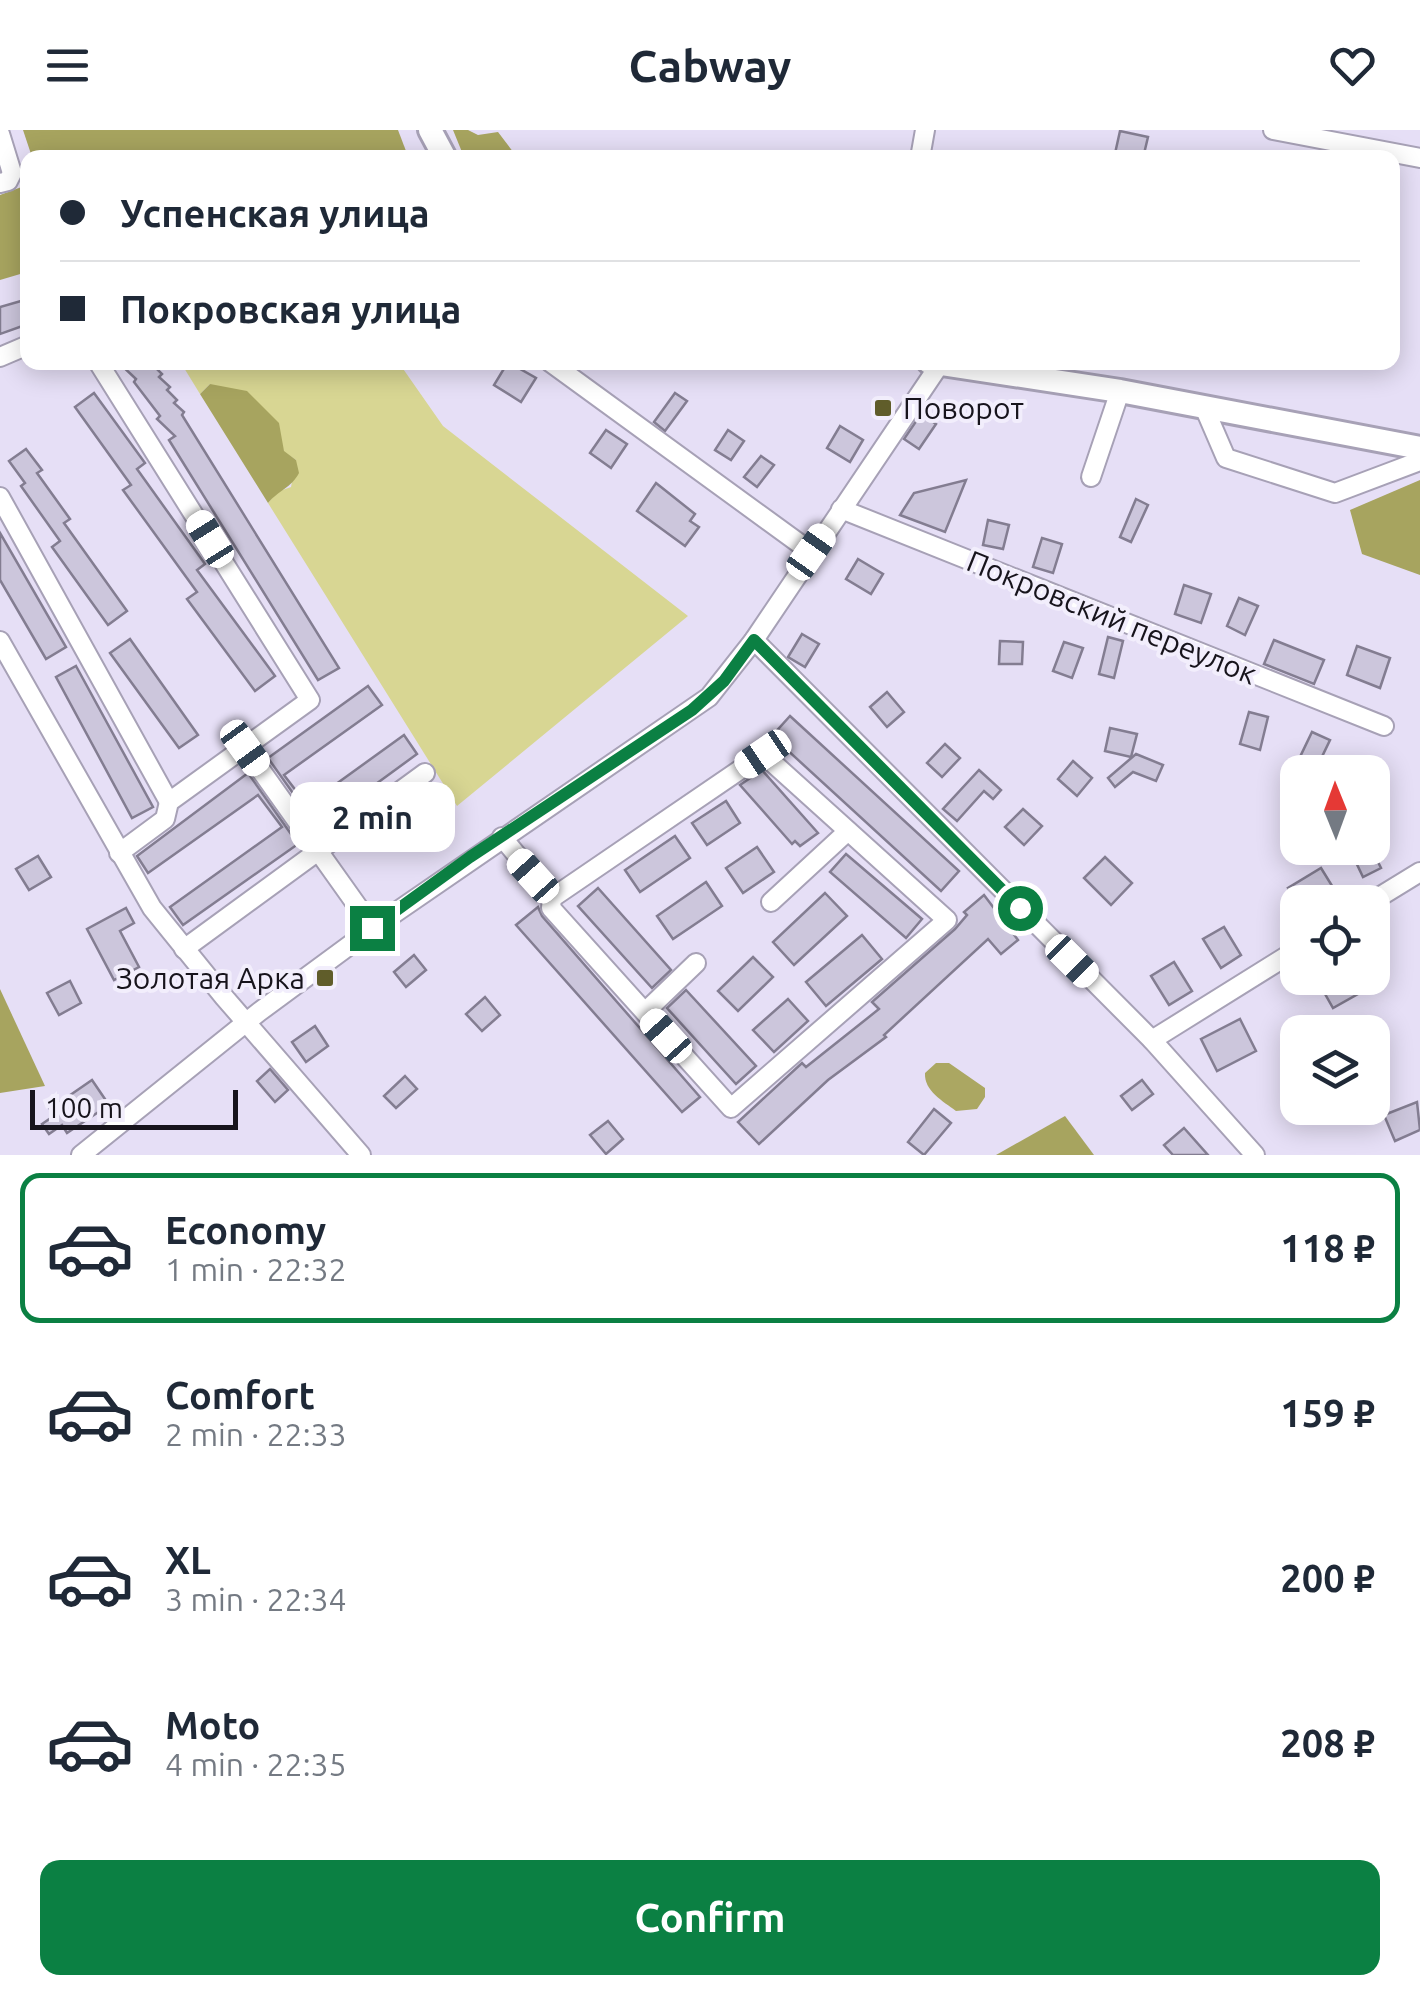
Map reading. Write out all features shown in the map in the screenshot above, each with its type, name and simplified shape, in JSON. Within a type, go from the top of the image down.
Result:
[{"type":"main road","points":[[975,370],[1120,391],[1420,448]]},
{"type":"street","points":[[1274,130],[1378,150]]},
{"type":"street","points":[[0,134],[12,173],[0,183]]},
{"type":"street","points":[[103,370],[310,700],[169,802],[165,819],[119,853]]},
{"type":"street","points":[[561,370],[811,552]]},
{"type":"street","points":[[81,1155],[246,1022],[372,928],[708,697],[754,640],[930,370]]},
{"type":"street","points":[[1091,477],[1120,391]]},
{"type":"street","points":[[1204,407],[1226,458],[1335,493],[1420,461]]},
{"type":"street","points":[[0,498],[169,802]]},
{"type":"street","name":"Покровский переулок","points":[[841,509],[1384,726]]},
{"type":"street","points":[[754,640],[1152,1040],[1255,1155]]},
{"type":"street","points":[[0,641],[152,908],[361,1155]]},
{"type":"street","points":[[245,748],[372,928]]},
{"type":"street","points":[[502,837],[552,898],[551,908],[730,1108],[947,920],[763,754],[552,898]]},
{"type":"street","points":[[184,949],[426,774]]},
{"type":"street","points":[[772,902],[848,831]]},
{"type":"street","points":[[1390,890],[1420,872]]},
{"type":"street","points":[[1152,1040],[1280,960]]},
{"type":"street","points":[[645,1012],[696,963]]},
{"type":"shaded area","points":[[23,130],[398,130],[406,150],[30,150]]},
{"type":"shaded area","points":[[453,130],[478,135],[498,132],[512,150],[461,150]]},
{"type":"shaded area","points":[[20,188],[20,274],[0,280],[0,195]]},
{"type":"shaded area","points":[[185,370],[404,370],[443,426],[688,616],[457,806],[268,503],[277,492],[291,487],[296,460],[284,452],[279,438],[210,384],[200,394]]},
{"type":"shaded area","points":[[210,384],[247,391],[279,423],[284,451],[296,460],[299,473],[268,503],[200,394]]},
{"type":"shaded area","points":[[1420,480],[1420,575],[1362,554],[1350,510]]},
{"type":"shaded area","points":[[0,989],[45,1086],[0,1093]]},
{"type":"shaded area","points":[[936,1063],[949,1063],[985,1088],[985,1097],[977,1109],[956,1111],[931,1090],[925,1073]]},
{"type":"shaded area","points":[[1065,1116],[1094,1155],[996,1155]]},
{"type":"building","points":[[1120,131],[1148,137],[1145,150],[1116,150]]},
{"type":"building","points":[[20,301],[20,327],[0,334],[0,307]]},
{"type":"building","points":[[126,370],[158,370],[162,374],[159,377],[177,400],[174,403],[184,412],[182,415],[339,668],[318,680],[169,440],[175,436],[157,419],[160,416],[134,382],[136,379]]},
{"type":"building","points":[[503,370],[522,370],[536,378],[521,402],[494,385]]},
{"type":"building","points":[[94,393],[145,463],[137,469],[205,564],[197,570],[275,676],[255,691],[187,599],[197,592],[123,490],[131,485],[75,407]]},
{"type":"building","points":[[675,393],[687,401],[665,431],[654,422]]},
{"type":"building","points":[[921,414],[936,424],[919,449],[904,439]]},
{"type":"building","points":[[840,426],[863,440],[850,462],[827,448]]},
{"type":"building","points":[[606,430],[627,444],[611,468],[590,453]]},
{"type":"building","points":[[728,430],[744,441],[731,460],[715,450]]},
{"type":"building","points":[[26,449],[42,470],[37,473],[70,519],[64,523],[127,611],[108,625],[52,547],[60,541],[21,486],[25,483],[9,461]]},
{"type":"building","points":[[761,456],[774,465],[757,487],[744,477]]},
{"type":"building","points":[[966,480],[945,532],[900,515],[914,493]]},
{"type":"building","points":[[656,483],[695,514],[690,521],[699,527],[685,546],[637,511]]},
{"type":"building","points":[[1136,499],[1148,505],[1131,542],[1120,537]]},
{"type":"building","points":[[988,520],[1009,525],[1003,549],[983,545]]},
{"type":"building","points":[[0,533],[66,647],[46,659],[0,580]]},
{"type":"building","points":[[1042,538],[1062,544],[1053,573],[1033,567]]},
{"type":"building","points":[[858,559],[883,574],[871,594],[846,579]]},
{"type":"building","points":[[1184,585],[1211,594],[1201,623],[1175,614]]},
{"type":"building","points":[[1239,598],[1258,606],[1245,635],[1227,626]]},
{"type":"building","points":[[802,634],[819,644],[805,667],[788,657]]},
{"type":"building","points":[[1108,637],[1123,641],[1114,678],[1099,674]]},
{"type":"building","points":[[130,639],[198,735],[179,748],[110,653]]},
{"type":"building","points":[[1274,640],[1324,660],[1314,684],[1264,664]]},
{"type":"building","points":[[1000,641],[1023,642],[1022,664],[999,664]]},
{"type":"building","points":[[1064,642],[1083,648],[1072,678],[1053,671]]},
{"type":"building","points":[[1357,646],[1390,658],[1380,688],[1347,675]]},
{"type":"building","points":[[76,666],[153,807],[132,818],[56,677]]},
{"type":"building","points":[[368,686],[382,705],[284,775],[307,805],[404,735],[417,754],[317,827],[268,758]]},
{"type":"building","points":[[887,692],[904,712],[887,727],[870,707]]},
{"type":"building","points":[[1249,712],[1268,717],[1260,750],[1240,744]]},
{"type":"building","points":[[790,716],[959,871],[941,891],[772,736]]},
{"type":"building","points":[[1110,728],[1137,734],[1131,757],[1105,751]]},
{"type":"building","points":[[1312,732],[1330,740],[1323,755],[1301,755]]},
{"type":"building","points":[[945,744],[960,758],[942,777],[927,763]]},
{"type":"building","points":[[1136,754],[1163,765],[1156,781],[1133,772],[1115,787],[1108,778]]},
{"type":"building","points":[[1073,761],[1092,778],[1077,796],[1058,779]]},
{"type":"building","points":[[762,770],[818,833],[800,846],[795,841],[792,844],[740,785]]},
{"type":"building","points":[[979,770],[1001,790],[993,799],[984,791],[957,821],[943,809]]},
{"type":"building","points":[[248,773],[298,844],[183,925],[170,907],[282,827],[258,795],[148,873],[137,856]]},
{"type":"building","points":[[726,801],[740,823],[707,845],[692,823]]},
{"type":"building","points":[[1023,809],[1042,826],[1024,845],[1005,827]]},
{"type":"building","points":[[675,836],[690,858],[640,892],[625,870]]},
{"type":"building","points":[[757,847],[774,872],[743,893],[726,868]]},
{"type":"building","points":[[846,854],[922,919],[906,938],[830,872]]},
{"type":"building","points":[[38,856],[51,877],[29,890],[16,869]]},
{"type":"building","points":[[1105,857],[1132,883],[1111,905],[1084,878]]},
{"type":"building","points":[[1357,865],[1380,865],[1381,868],[1363,877]]},
{"type":"building","points":[[1321,868],[1332,885],[1293,885]]},
{"type":"building","points":[[706,882],[722,906],[673,939],[657,916]]},
{"type":"building","points":[[598,888],[671,970],[652,988],[578,906]]},
{"type":"building","points":[[825,893],[847,916],[794,965],[773,942]]},
{"type":"building","points":[[984,895],[1018,940],[1001,954],[988,939],[886,1037],[828,1080],[759,1144],[738,1122],[802,1063],[806,1067],[879,1009],[872,1002],[955,929],[967,915],[964,912]]},
{"type":"building","points":[[538,907],[700,1097],[682,1112],[516,925]]},
{"type":"building","points":[[126,908],[134,923],[120,931],[139,967],[114,980],[87,929]]},
{"type":"building","points":[[1224,927],[1241,955],[1221,968],[1203,939]]},
{"type":"building","points":[[862,935],[882,959],[826,1006],[806,982]]},
{"type":"building","points":[[414,955],[426,970],[406,987],[394,972]]},
{"type":"building","points":[[753,957],[773,977],[738,1011],[718,991]]},
{"type":"building","points":[[1174,962],[1192,991],[1169,1005],[1151,976]]},
{"type":"building","points":[[70,981],[81,1003],[59,1015],[47,993]]},
{"type":"building","points":[[686,990],[756,1066],[736,1084],[667,1008]]},
{"type":"building","points":[[1326,995],[1356,995],[1333,1008]]},
{"type":"building","points":[[485,997],[500,1015],[482,1031],[466,1014]]},
{"type":"building","points":[[788,999],[808,1021],[774,1052],[753,1030]]},
{"type":"building","points":[[1240,1019],[1256,1051],[1217,1071],[1201,1039]]},
{"type":"building","points":[[315,1026],[328,1046],[306,1062],[292,1042]]},
{"type":"building","points":[[270,1069],[288,1090],[275,1102],[257,1081]]},
{"type":"building","points":[[405,1076],[417,1089],[396,1108],[384,1096]]},
{"type":"building","points":[[92,1080],[109,1105],[67,1133],[62,1125],[49,1134],[42,1124],[55,1115],[50,1109]]},
{"type":"building","points":[[1142,1080],[1153,1094],[1132,1110],[1121,1096]]},
{"type":"building","points":[[1417,1102],[1420,1130],[1395,1141],[1388,1125],[1390,1113]]},
{"type":"building","points":[[934,1109],[951,1123],[924,1155],[908,1142]]},
{"type":"building","points":[[608,1121],[623,1139],[606,1154],[590,1135]]},
{"type":"building","points":[[1184,1128],[1208,1155],[1173,1155],[1164,1145]]},
{"type":"place","name":"Поворот","points":[[883,408]]},
{"type":"place","name":"Золотая Арка","points":[[325,978]]},
{"type":"route","points":[[372,928],[470,857],[692,710],[724,681],[754,640],[1020,908]]}]
